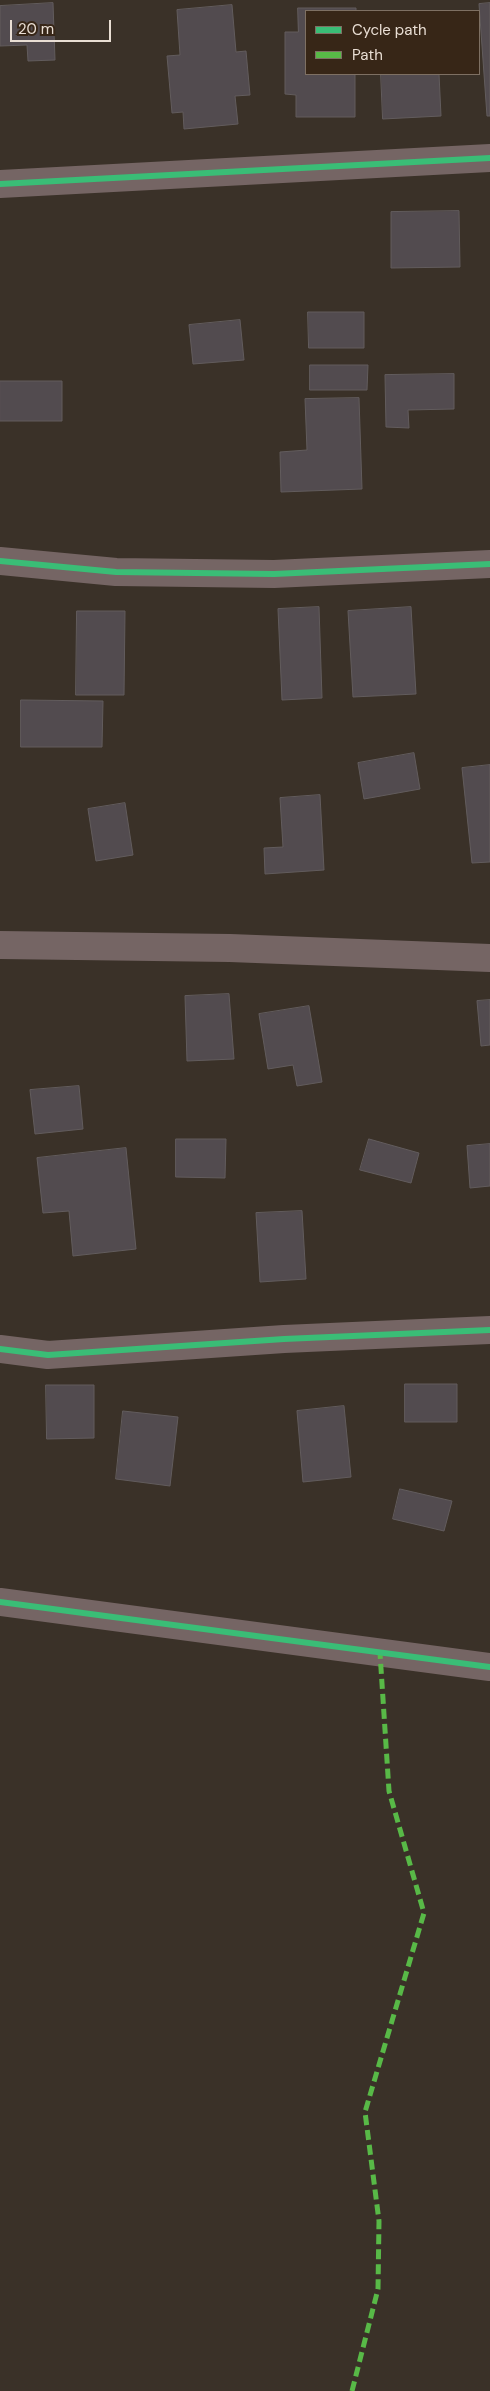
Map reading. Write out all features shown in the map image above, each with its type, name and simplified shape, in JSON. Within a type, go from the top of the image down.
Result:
[{"type":"street","points":[[0,184],[490,158]]},
{"type":"street","points":[[0,561],[116,572],[274,574],[490,564]]},
{"type":"street","points":[[0,945],[230,948],[490,958]]},
{"type":"street","points":[[0,1350],[48,1355],[284,1339],[490,1330]]},
{"type":"street","points":[[0,1602],[490,1667]]},
{"type":"building","points":[[53,3],[55,60],[28,61],[27,45],[0,46],[0,6]]},
{"type":"building","points":[[490,3],[490,116],[487,116],[479,4]]},
{"type":"building","points":[[232,5],[236,52],[246,51],[250,95],[235,96],[238,124],[184,129],[183,112],[172,113],[167,56],[180,55],[177,10]]},
{"type":"building","points":[[298,8],[356,8],[356,10],[305,10],[305,75],[355,75],[355,117],[296,117],[296,95],[285,94],[285,32],[298,32]]},
{"type":"building","points":[[381,75],[439,75],[441,116],[383,119]]},
{"type":"building","points":[[459,211],[460,267],[391,268],[391,212]]},
{"type":"building","points":[[308,312],[364,312],[364,348],[309,348]]},
{"type":"building","points":[[240,320],[244,360],[193,364],[189,325]]},
{"type":"building","points":[[310,365],[368,365],[367,390],[310,390]]},
{"type":"building","points":[[454,374],[454,409],[408,410],[409,428],[386,427],[385,375]]},
{"type":"building","points":[[0,381],[62,381],[62,421],[0,421]]},
{"type":"building","points":[[359,398],[362,489],[281,492],[280,452],[307,450],[305,399]]},
{"type":"building","points":[[319,607],[322,698],[282,700],[278,609]]},
{"type":"building","points":[[411,607],[416,694],[353,697],[348,611]]},
{"type":"building","points":[[77,611],[125,611],[124,695],[76,695]]},
{"type":"building","points":[[21,700],[103,701],[102,747],[21,747]]},
{"type":"building","points":[[414,753],[420,789],[364,799],[358,763]]},
{"type":"building","points":[[490,765],[490,862],[472,863],[462,768]]},
{"type":"building","points":[[320,795],[324,870],[265,874],[264,848],[283,847],[280,798]]},
{"type":"building","points":[[125,803],[133,855],[96,861],[88,809]]},
{"type":"building","points":[[229,994],[234,1059],[187,1061],[185,996]]},
{"type":"building","points":[[490,1000],[490,1045],[481,1046],[477,1001]]},
{"type":"building","points":[[309,1006],[322,1082],[297,1086],[293,1065],[268,1069],[259,1014]]},
{"type":"building","points":[[79,1086],[83,1129],[35,1134],[30,1090]]},
{"type":"building","points":[[176,1139],[226,1139],[225,1178],[176,1177]]},
{"type":"building","points":[[369,1139],[419,1153],[411,1183],[360,1170]]},
{"type":"building","points":[[490,1144],[490,1186],[470,1188],[467,1146]]},
{"type":"building","points":[[126,1148],[136,1249],[73,1256],[69,1211],[43,1213],[37,1158]]},
{"type":"building","points":[[302,1211],[306,1279],[260,1282],[256,1213]]},
{"type":"building","points":[[405,1384],[457,1384],[457,1422],[405,1422]]},
{"type":"building","points":[[46,1385],[94,1385],[94,1438],[47,1439]]},
{"type":"building","points":[[344,1406],[351,1477],[303,1482],[297,1411]]},
{"type":"building","points":[[123,1411],[178,1417],[170,1486],[116,1479]]},
{"type":"building","points":[[400,1489],[452,1501],[444,1531],[393,1519]]},
{"type":"marked path","points":[[352,2391],[378,2289],[379,2221],[365,2112],[424,1913],[389,1791],[380,1653]]},
{"type":"cycle path","points":[[0,184],[490,158]]},
{"type":"cycle path","points":[[0,561],[116,572],[274,574],[490,564]]},
{"type":"cycle path","points":[[0,1349],[48,1355],[284,1339],[490,1330]]},
{"type":"cycle path","points":[[0,1602],[490,1667]]}]
